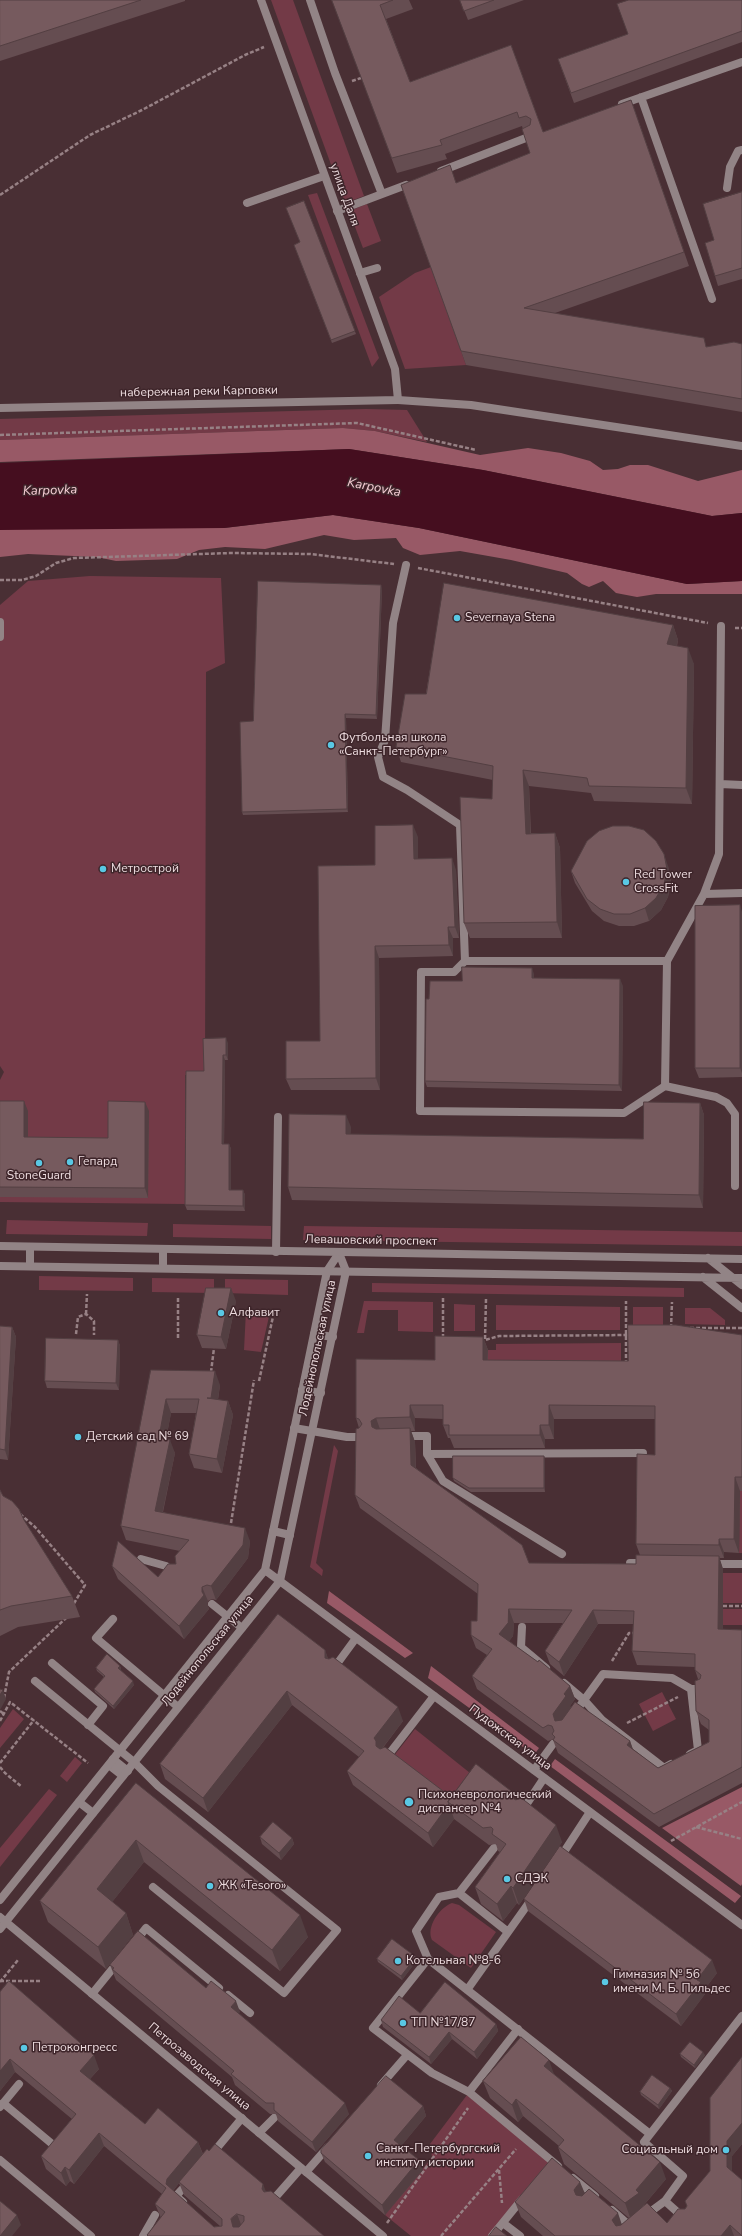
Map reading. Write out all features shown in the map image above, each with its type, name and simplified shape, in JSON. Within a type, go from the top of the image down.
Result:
[{"type":"street","name":"улица Даля","points":[[261,0],[395,369],[398,400]]},
{"type":"street","points":[[310,0],[335,73],[382,194]]},
{"type":"street","points":[[615,107],[742,62]]},
{"type":"street","points":[[641,97],[712,299]]},
{"type":"street","points":[[435,174],[531,136]]},
{"type":"street","points":[[727,188],[730,167],[738,151],[742,150]]},
{"type":"street","points":[[247,203],[324,176]]},
{"type":"street","points":[[337,211],[406,185]]},
{"type":"street","points":[[360,274],[377,268]]},
{"type":"street","name":"набережная реки Карповки","points":[[0,408],[398,400],[471,405],[742,446]]},
{"type":"street","points":[[406,565],[393,623],[385,740],[378,757],[384,776],[460,825],[465,961]]},
{"type":"street","points":[[0,622],[0,637]]},
{"type":"street","points":[[665,1086],[667,961],[704,894],[719,854],[721,626]]},
{"type":"street","points":[[720,784],[742,784]]},
{"type":"street","points":[[704,894],[742,893]]},
{"type":"street","points":[[667,961],[465,961],[454,972],[421,972],[420,1111],[624,1113],[665,1086],[716,1097],[727,1103],[735,1114],[739,1128],[735,1186]]},
{"type":"street","points":[[276,1252],[278,1117]]},
{"type":"street","name":"Левашовский проспект","points":[[0,1246],[742,1259]]},
{"type":"street","points":[[30,1247],[30,1266]]},
{"type":"street","points":[[163,1250],[163,1268]]},
{"type":"street","name":"Лодейнопольская улица","points":[[0,1900],[265,1570],[327,1271],[339,1253]]},
{"type":"street","name":"Лодейнопольская улица","points":[[0,1929],[3,1919],[125,1774],[280,1581],[346,1271],[339,1253]]},
{"type":"street","points":[[708,1258],[742,1285]]},
{"type":"street","points":[[0,1266],[742,1278]]},
{"type":"street","points":[[703,1277],[742,1308]]},
{"type":"street","points":[[314,1334],[333,1337]]},
{"type":"street","points":[[302,1390],[321,1393]]},
{"type":"street","points":[[294,1428],[347,1437],[360,1437]]},
{"type":"street","points":[[397,1436],[427,1436],[427,1454],[443,1481],[562,1554]]},
{"type":"street","points":[[427,1454],[643,1453]]},
{"type":"street","points":[[273,1531],[290,1535]]},
{"type":"street","points":[[141,1559],[166,1566],[177,1574]]},
{"type":"street","points":[[630,1563],[654,1564]]},
{"type":"street","points":[[700,1564],[742,1564]]},
{"type":"street","name":"Пудожская улица","points":[[265,1570],[742,1925]]},
{"type":"street","points":[[212,1604],[242,1628]]},
{"type":"street","points":[[113,1619],[96,1638],[178,1707]]},
{"type":"street","points":[[522,1627],[521,1647],[584,1700],[602,1720],[664,1768],[698,1750],[696,1689],[672,1678],[603,1674],[584,1700],[568,1724]]},
{"type":"street","points":[[334,1668],[356,1638]]},
{"type":"street","points":[[52,1663],[103,1706],[88,1725]]},
{"type":"street","points":[[35,1681],[120,1750],[158,1786],[337,1930],[284,1993],[153,1887]]},
{"type":"street","points":[[386,1758],[434,1696]]},
{"type":"street","points":[[534,1770],[553,1744]]},
{"type":"street","points":[[111,1762],[125,1774]]},
{"type":"street","points":[[522,1811],[544,1778]]},
{"type":"street","points":[[79,1802],[93,1813]]},
{"type":"street","points":[[554,1867],[590,1812]]},
{"type":"street","points":[[494,1848],[459,1893],[439,1897],[416,1931],[428,1959],[650,2134]]},
{"type":"street","points":[[467,1990],[540,1887]]},
{"type":"street","points":[[459,1893],[508,1932]]},
{"type":"street","name":"Петрозаводская улица","points":[[3,1919],[383,2236]]},
{"type":"street","points":[[92,1994],[146,1928],[250,2013]]},
{"type":"street","points":[[428,1959],[374,2028],[432,2073],[472,2095],[525,2138],[551,2164],[631,2227]]},
{"type":"street","points":[[623,2235],[665,2201],[683,2176],[644,2142],[742,2016]]},
{"type":"street","points":[[472,2095],[518,2029]]},
{"type":"street","points":[[376,2091],[407,2055]]},
{"type":"street","points":[[19,2084],[1,2105],[51,2143]]},
{"type":"street","points":[[205,2162],[242,2118]]},
{"type":"street","points":[[260,2133],[274,2118]]},
{"type":"street","points":[[272,2201],[334,2140]]},
{"type":"street","points":[[0,2160],[91,2236]]},
{"type":"street","points":[[188,2206],[176,2196],[196,2174]]},
{"type":"street","points":[[492,2236],[528,2192]]},
{"type":"street","points":[[665,2201],[687,2220]]},
{"type":"street","points":[[143,2236],[155,2215]]},
{"type":"street","points":[[503,2222],[520,2236]]},
{"type":"path","points":[[0,195],[90,135],[142,110],[245,55],[276,43]]},
{"type":"path","points":[[352,81],[361,78]]},
{"type":"path","points":[[0,436],[357,423],[476,450]]},
{"type":"path","points":[[0,580],[22,580],[36,576],[56,563],[82,558],[232,553],[310,554],[406,565],[721,626],[742,628]]},
{"type":"path","points":[[86,1314],[87,1294]]},
{"type":"path","points":[[178,1296],[178,1338]]},
{"type":"path","points":[[443,1298],[443,1340]]},
{"type":"path","points":[[486,1299],[485,1340],[499,1336],[634,1335]]},
{"type":"path","points":[[626,1301],[626,1370]]},
{"type":"path","points":[[671,1334],[672,1302]]},
{"type":"path","points":[[259,1381],[274,1312]]},
{"type":"path","points":[[76,1334],[76,1321],[78,1317],[86,1314]]},
{"type":"path","points":[[86,1314],[94,1321],[94,1335]]},
{"type":"path","points":[[671,1328],[679,1328]]},
{"type":"path","points":[[687,1328],[742,1328]]},
{"type":"path","points":[[211,1372],[214,1348]]},
{"type":"path","points":[[232,1523],[254,1380]]},
{"type":"path","points":[[18,1512],[35,1527],[85,1585],[71,1608]]},
{"type":"path","points":[[723,1606],[742,1606]]},
{"type":"path","points":[[4,1698],[9,1672],[64,1620],[68,1614]]},
{"type":"path","points":[[603,1674],[629,1633],[644,1633]]},
{"type":"path","points":[[614,1730],[696,1689]]},
{"type":"path","points":[[0,1721],[10,1702],[88,1763]]},
{"type":"path","points":[[0,1711],[4,1714]]},
{"type":"path","points":[[0,1763],[34,1720]]},
{"type":"path","points":[[0,1766],[4,1773],[22,1787]]},
{"type":"path","points":[[671,1841],[742,1802]]},
{"type":"path","points":[[696,1827],[742,1839]]},
{"type":"path","points":[[0,1981],[18,1960]]},
{"type":"path","points":[[0,1981],[42,1981]]},
{"type":"path","points":[[386,2224],[472,2095]]},
{"type":"path","points":[[441,2236],[525,2138]]},
{"type":"path","points":[[499,2169],[503,2222]]},
{"type":"shaded area","points":[[271,0],[293,0],[364,196],[345,203]]},
{"type":"shaded area","points":[[317,193],[379,358],[372,367],[308,195]]},
{"type":"shaded area","points":[[367,204],[381,241],[363,248],[349,211]]},
{"type":"shaded area","points":[[431,267],[466,365],[405,369],[379,297],[415,273]]},
{"type":"shaded area","points":[[366,409],[407,410],[427,442],[375,431],[343,428],[0,440],[0,419]]},
{"type":"shaded area","points":[[343,428],[375,431],[480,455],[528,448],[561,453],[590,461],[603,470],[618,469],[630,465],[648,465],[698,481],[742,470],[742,513],[712,516],[483,470],[349,449],[0,462],[0,440]]},
{"type":"shaded area","points":[[333,515],[419,528],[687,584],[742,581],[742,594],[656,594],[637,597],[616,593],[603,581],[589,587],[582,584],[567,573],[511,560],[460,551],[420,555],[403,548],[396,538],[354,540],[324,535],[265,549],[225,547],[199,550],[177,559],[116,561],[97,557],[28,554],[0,557],[0,528],[224,528]]},
{"type":"shaded area","name":"Метрострой","points":[[90,576],[221,578],[225,663],[206,672],[205,1074],[185,1075],[185,1204],[0,1202],[0,1080],[4,1072],[0,1066],[0,605],[28,581]]},
{"type":"shaded area","points":[[7,1220],[148,1223],[147,1236],[6,1234]]},
{"type":"shaded area","points":[[173,1224],[271,1226],[271,1239],[173,1237]]},
{"type":"shaded area","points":[[304,1226],[742,1232],[742,1246],[303,1240]]},
{"type":"shaded area","points":[[39,1276],[133,1278],[133,1291],[39,1290]]},
{"type":"shaded area","points":[[152,1278],[214,1279],[214,1293],[152,1292]]},
{"type":"shaded area","points":[[225,1279],[288,1280],[288,1295],[225,1293]]},
{"type":"shaded area","points":[[372,1283],[684,1288],[684,1297],[372,1292]]},
{"type":"shaded area","points":[[364,1301],[433,1302],[433,1332],[398,1331],[398,1310],[368,1310],[364,1333],[357,1333]]},
{"type":"shaded area","points":[[454,1304],[475,1305],[475,1331],[454,1331]]},
{"type":"shaded area","points":[[496,1305],[620,1307],[620,1330],[496,1330]]},
{"type":"shaded area","points":[[633,1307],[663,1307],[663,1330],[633,1330]]},
{"type":"shaded area","points":[[685,1308],[710,1308],[725,1320],[725,1325],[685,1324]]},
{"type":"shaded area","points":[[246,1311],[270,1312],[261,1352],[244,1350]]},
{"type":"shaded area","points":[[621,1343],[621,1374],[487,1373],[488,1350],[496,1350],[496,1344]]},
{"type":"shaded area","points":[[334,1445],[338,1451],[316,1563],[323,1570],[322,1576],[310,1567]]},
{"type":"shaded area","points":[[740,1491],[742,1491],[742,1553],[739,1553]]},
{"type":"shaded area","points":[[723,1573],[742,1573],[742,1603],[723,1603]]},
{"type":"shaded area","points":[[329,1591],[413,1653],[405,1658],[327,1603]]},
{"type":"shaded area","points":[[723,1609],[742,1609],[742,1625],[723,1625]]},
{"type":"shaded area","points":[[431,1666],[539,1748],[534,1755],[428,1678]]},
{"type":"shaded area","points":[[662,1692],[676,1719],[653,1731],[639,1704]]},
{"type":"shaded area","points":[[13,1709],[24,1719],[0,1748],[0,1728]]},
{"type":"shaded area","points":[[415,1729],[470,1773],[449,1799],[393,1757]]},
{"type":"shaded area","points":[[75,1757],[82,1763],[67,1782],[60,1776]]},
{"type":"shaded area","points":[[555,1759],[741,1896],[735,1903],[550,1766]]},
{"type":"shaded area","points":[[742,1787],[742,1884],[741,1886],[662,1828]]},
{"type":"shaded area","points":[[49,1789],[57,1795],[0,1867],[0,1848]]},
{"type":"shaded area","points":[[452,1903],[459,1905],[496,1932],[471,1968],[432,1940],[431,1929],[435,1918],[447,1905]]},
{"type":"shaded area","points":[[467,2095],[550,2161],[489,2236],[411,2236],[385,2215],[432,2157],[430,2144]]},
{"type":"water","name":"Karpovka","points":[[349,449],[483,470],[712,516],[742,513],[742,581],[687,584],[419,528],[333,515],[224,528],[0,530],[0,463]]},
{"type":"building","points":[[0,0],[141,0],[0,46]]},
{"type":"building","points":[[332,0],[393,0],[380,5],[410,82],[511,45],[543,132],[631,100],[684,252],[524,308],[704,338],[706,347],[734,342],[742,344],[742,399],[461,351],[401,185],[450,165],[456,183],[530,153],[522,129],[530,125],[531,119],[526,116],[519,118],[517,112],[440,140],[442,145],[392,158]]},
{"type":"building","points":[[460,0],[494,0],[464,11]]},
{"type":"building","points":[[629,0],[742,0],[742,31],[571,93],[558,59],[628,34],[617,4]]},
{"type":"building","points":[[742,192],[742,268],[715,276],[705,243],[714,240],[703,204]]},
{"type":"building","points":[[304,201],[355,331],[331,340],[294,245],[300,242],[286,208]]},
{"type":"building","points":[[258,581],[381,585],[376,715],[345,714],[347,809],[242,812],[240,722],[253,721]]},
{"type":"building","points":[[444,583],[673,625],[667,644],[688,648],[686,788],[589,786],[587,778],[523,770],[526,834],[555,833],[557,922],[464,923],[460,797],[492,799],[493,766],[396,747],[405,694],[426,694]]},
{"type":"building","points":[[413,825],[414,859],[452,858],[455,927],[448,927],[449,945],[375,946],[376,1078],[286,1079],[286,1041],[320,1041],[318,866],[375,865],[375,826]]},
{"type":"building","points":[[613,826],[629,826],[644,830],[656,841],[664,854],[667,869],[664,884],[656,898],[645,908],[630,914],[614,914],[600,909],[587,899],[571,871],[587,841],[599,831]]},
{"type":"building","points":[[740,905],[740,1068],[695,1068],[695,906]]},
{"type":"building","points":[[462,967],[532,968],[532,978],[620,979],[619,1085],[425,1081],[426,999],[429,999],[430,981],[462,981]]},
{"type":"building","points":[[226,1038],[226,1055],[223,1055],[222,1144],[229,1144],[229,1190],[243,1190],[243,1206],[185,1205],[186,1071],[204,1071],[203,1039]]},
{"type":"building","points":[[0,1101],[24,1101],[24,1137],[108,1138],[108,1101],[145,1102],[145,1188],[0,1187]]},
{"type":"building","points":[[644,1102],[700,1103],[699,1195],[288,1187],[289,1114],[346,1115],[346,1134],[643,1139]]},
{"type":"building","points":[[206,1288],[231,1288],[221,1337],[197,1335]]},
{"type":"building","points":[[628,1325],[676,1325],[742,1335],[742,1477],[735,1477],[734,1539],[719,1539],[719,1545],[636,1544],[637,1454],[655,1455],[655,1406],[549,1405],[549,1425],[540,1425],[540,1435],[449,1435],[449,1425],[443,1425],[443,1405],[410,1405],[410,1417],[376,1418],[371,1421],[372,1427],[376,1429],[410,1428],[411,1465],[522,1545],[529,1563],[636,1564],[636,1555],[719,1556],[718,1629],[742,1630],[742,1767],[654,1814],[553,1740],[555,1737],[552,1734],[554,1731],[552,1726],[548,1725],[543,1728],[472,1676],[492,1649],[471,1635],[471,1621],[477,1621],[478,1584],[355,1495],[356,1429],[362,1424],[359,1419],[356,1418],[356,1359],[435,1360],[435,1336],[483,1337],[483,1360],[628,1361]],"holes":[[[509,1609],[572,1610],[545,1651],[559,1662],[593,1610],[634,1611],[632,1651],[695,1654],[695,1670],[701,1675],[700,1679],[695,1681],[696,1711],[709,1720],[709,1742],[658,1768],[627,1745],[630,1741],[575,1702],[562,1720],[555,1721],[553,1714],[566,1696],[564,1694],[570,1686],[539,1660],[538,1662],[499,1634],[508,1623]]]},
{"type":"building","points":[[0,1326],[12,1327],[5,1450],[0,1449]]},
{"type":"building","points":[[46,1338],[118,1340],[116,1383],[45,1381]]},
{"type":"building","points":[[151,1370],[215,1371],[211,1398],[207,1398],[228,1401],[217,1459],[189,1454],[199,1399],[166,1399],[159,1437],[170,1440],[155,1511],[245,1528],[243,1545],[211,1586],[207,1585],[202,1587],[202,1592],[204,1595],[179,1626],[112,1566],[118,1541],[158,1577],[168,1564],[176,1564],[175,1556],[189,1540],[121,1526]]},
{"type":"building","points":[[453,1456],[544,1456],[544,1488],[469,1488],[453,1478]]},
{"type":"building","points":[[0,1490],[3,1496],[12,1501],[19,1509],[24,1520],[72,1596],[11,1606],[0,1610]]},
{"type":"building","points":[[278,1614],[325,1650],[325,1658],[329,1659],[333,1657],[398,1707],[374,1738],[376,1741],[376,1746],[380,1749],[385,1747],[451,1797],[448,1802],[449,1804],[428,1833],[347,1771],[364,1751],[287,1691],[203,1798],[160,1764]]},
{"type":"building","points":[[107,1654],[120,1666],[118,1668],[133,1681],[113,1706],[94,1689],[105,1676],[96,1668]]},
{"type":"building","points":[[476,1764],[511,1791],[512,1798],[516,1800],[520,1797],[556,1825],[513,1888],[511,1886],[497,1904],[475,1887],[506,1844],[492,1834],[493,1829],[491,1827],[483,1828],[448,1802]]},
{"type":"building","name":"ЖК «Tesoro»","points":[[136,1783],[300,1915],[272,1950],[136,1840],[97,1889],[126,1913],[98,1947],[40,1901]]},
{"type":"building","points":[[273,1822],[292,1838],[279,1853],[260,1837]]},
{"type":"building","points":[[560,1846],[712,1960],[697,1980],[701,1982],[676,2014],[524,1899]]},
{"type":"building","points":[[138,1931],[206,1988],[211,1981],[236,2001],[231,2007],[345,2103],[312,2142],[274,2110],[274,2103],[266,2103],[231,2074],[234,2071],[112,1969],[114,1968],[110,1965]]},
{"type":"building","name":"Котельная №8-6","points":[[392,1939],[416,1957],[401,1976],[377,1959]]},
{"type":"building","points":[[9,1981],[94,2055],[80,2071],[145,2124],[158,2108],[198,2142],[167,2179],[166,2184],[214,2227],[222,2226],[222,2219],[179,2182],[207,2149],[209,2151],[215,2144],[263,2184],[262,2189],[264,2192],[271,2191],[324,2236],[148,2236],[147,2235],[165,2212],[155,2204],[166,2188],[99,2133],[69,2170],[65,2167],[61,2173],[41,2156],[76,2114],[10,2059],[0,2071],[0,1992]],"holes":[[[237,2214],[244,2216],[244,2221],[239,2227],[233,2227],[231,2219]]]},
{"type":"building","points":[[445,1982],[496,2024],[474,2052],[449,2032],[429,2057],[381,2020],[399,1996],[420,2013]]},
{"type":"building","points":[[521,2037],[549,2060],[544,2066],[660,2162],[636,2190],[639,2193],[625,2203],[558,2147],[564,2140],[553,2130],[516,2099],[512,2105],[483,2081]]},
{"type":"building","points":[[690,2042],[703,2052],[694,2065],[680,2054]]},
{"type":"building","points":[[742,2057],[742,2123],[727,2141],[727,2167],[742,2180],[742,2236],[730,2225],[721,2236],[555,2236],[515,2202],[552,2158],[580,2182],[574,2190],[576,2195],[582,2196],[589,2189],[618,2213],[612,2220],[616,2226],[621,2225],[647,2203],[667,2223],[678,2209],[685,2209],[687,2206],[685,2201],[710,2171],[710,2098]]},
{"type":"building","points":[[652,2075],[670,2088],[658,2105],[640,2092]]},
{"type":"building","name":"Санкт-Петербургский институт истории","points":[[386,2076],[423,2106],[394,2140],[419,2160],[382,2205],[321,2153],[321,2150]]},
{"type":"building","points":[[0,2201],[17,2215],[0,2236]]},
{"type":"building","points":[[496,2227],[507,2236],[489,2236]]},
{"type":"place","name":"Severnaya Stena","points":[[457,618]]},
{"type":"place","name":"Футбольная школа «Санкт-Петербург»","points":[[331,745]]},
{"type":"place","name":"Метрострой","points":[[103,869]]},
{"type":"place","name":"Red Tower CrossFit","points":[[626,882]]},
{"type":"place","name":"Гепард","points":[[70,1162]]},
{"type":"place","name":"StoneGuard","points":[[39,1163]]},
{"type":"place","name":"Алфавит","points":[[221,1313]]},
{"type":"place","name":"Детский сад № 69","points":[[78,1437]]},
{"type":"place","name":"Психоневрологический диспансер №4","points":[[409,1802]]},
{"type":"place","name":"СДЭК","points":[[507,1879]]},
{"type":"place","name":"ЖК «Tesoro»","points":[[210,1886]]},
{"type":"place","name":"Котельная №8-6","points":[[398,1961]]},
{"type":"place","name":"Гимназия № 56 имени М. Б. Пильдес","points":[[605,1982]]},
{"type":"place","name":"ТП №17/87","points":[[403,2023]]},
{"type":"place","name":"Петроконгресс","points":[[24,2048]]},
{"type":"place","name":"Социальный дом","points":[[726,2150]]},
{"type":"place","name":"Санкт-Петербургский институт истории","points":[[368,2156]]}]
